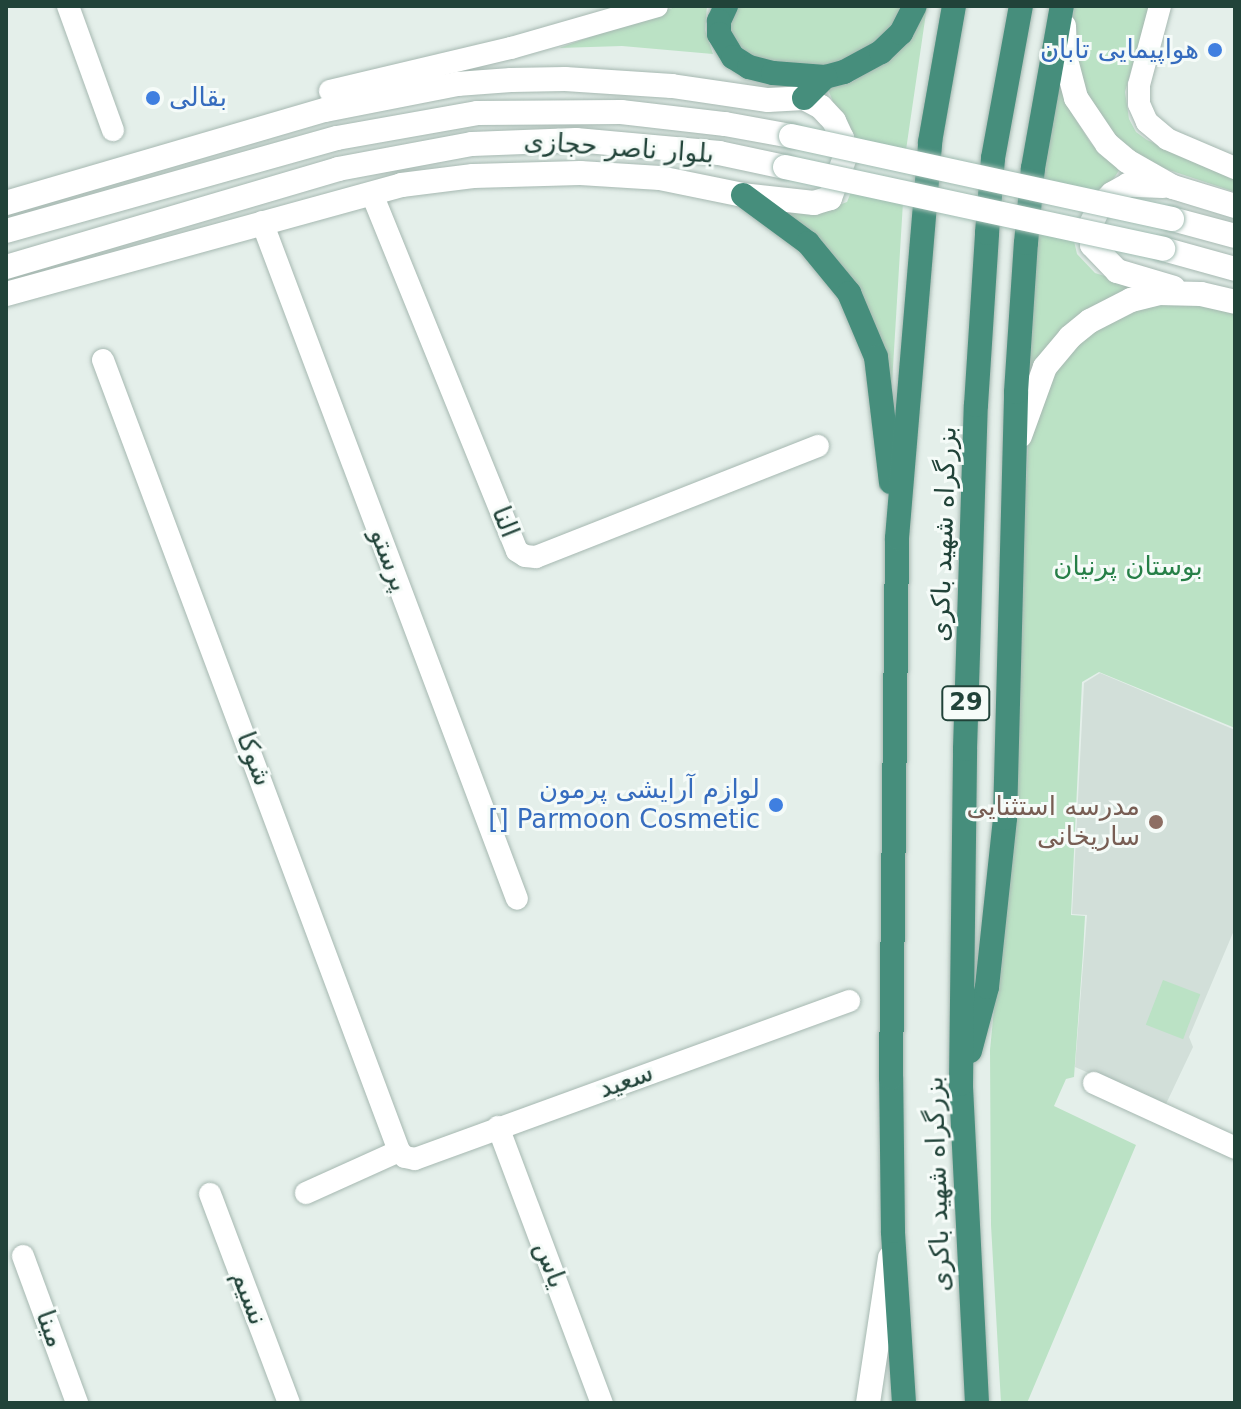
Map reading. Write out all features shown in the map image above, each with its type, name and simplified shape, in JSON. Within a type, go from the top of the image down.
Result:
[{"type":"highway","points":[[726,6],[719,21],[719,34],[733,57],[749,67],[773,73],[825,77],[844,72],[881,52],[901,33],[915,6]]},
{"type":"highway","name":"بزرگراه شهید باکری","points":[[904,1403],[893,1231],[891,1078],[897,538],[930,142],[954,6]]},
{"type":"highway","name":"بزرگراه شهید باکری","points":[[977,1403],[961,1084],[965,749],[982,298],[993,158],[1021,6]]},
{"type":"highway","points":[[961,1084],[987,987],[1005,818],[1016,392],[1033,168],[1063,6]]},
{"type":"highway","points":[[804,98],[825,77]]},
{"type":"highway","points":[[743,195],[808,243],[849,293],[864,323],[881,384],[897,538]]},
{"type":"main road","points":[[1063,6],[1069,78],[1090,122],[1127,161],[1173,187],[1235,206]]},
{"type":"main road","points":[[6,203],[325,110],[457,84],[565,79],[672,86],[768,100],[804,98],[828,114],[842,138],[845,157],[830,198],[814,203],[743,195],[660,178],[526,173],[402,185],[6,294]]},
{"type":"main road","name":"بلوار ناصر حجازی","points":[[6,231],[337,138],[477,113],[621,112],[791,136],[1172,219],[1235,236]]},
{"type":"main road","name":"بلوار ناصر حجازی","points":[[6,267],[338,169],[472,144],[576,140],[719,153],[1163,249],[1235,269]]},
{"type":"main road","points":[[1173,187],[1128,185],[1112,194],[1099,207],[1091,224],[1092,245],[1117,271],[1235,302]]},
{"type":"main road","points":[[1014,458],[1038,380],[1070,337],[1099,315],[1131,300],[1159,293],[1201,294]]},
{"type":"main road","points":[[868,1403],[893,1231]]},
{"type":"street","points":[[68,6],[113,130]]},
{"type":"street","points":[[330,91],[537,42],[657,6]]},
{"type":"street","points":[[1160,6],[1139,85],[1139,104],[1147,122],[1167,139],[1235,168]]},
{"type":"street","name":"النا","points":[[372,194],[517,551],[525,556],[536,557],[818,446]]},
{"type":"street","name":"پرستو","points":[[262,222],[517,899]]},
{"type":"street","name":"شوکا","points":[[103,360],[402,1154]]},
{"type":"street","name":"سعید","points":[[306,1193],[402,1154],[415,1159],[849,1001]]},
{"type":"street","points":[[1094,1083],[1235,1148]]},
{"type":"street","name":"یاس","points":[[498,1127],[602,1403]]},
{"type":"street","name":"نسیم","points":[[210,1194],[289,1403]]},
{"type":"street","name":"مینا","points":[[23,1256],[77,1403]]},
{"type":"shaded area","name":"مدرسه استثنایی ساریخانی","points":[[1100,673],[1235,730],[1235,928],[1189,1037],[1193,1047],[1165,1106],[1075,1067],[1087,915],[1072,914],[1084,683]]},
{"type":"green space","points":[[678,6],[707,6],[705,30],[713,54],[622,46],[559,48]]},
{"type":"green space","points":[[736,6],[906,6],[896,24],[878,42],[829,67],[785,64],[737,52],[727,25]]},
{"type":"green space","points":[[927,6],[906,150],[847,136],[827,87],[852,82],[888,60]]},
{"type":"green space","points":[[1074,6],[1149,6],[1125,92],[1129,119],[1136,132],[1147,140],[1235,179],[1235,192],[1148,163],[1130,153],[1092,112],[1071,39]]},
{"type":"green space","points":[[1058,82],[1071,112],[1090,142],[1103,157],[1122,166],[1104,193],[1043,181]]},
{"type":"green space","points":[[851,192],[903,202],[891,400],[883,357],[766,203],[828,209],[847,202]]},
{"type":"green space","points":[[1038,234],[1074,241],[1077,254],[1095,273],[1147,289],[1126,294],[1024,394]]},
{"type":"green space","name":"بوستان پرنیان","points":[[1185,301],[1235,311],[1235,728],[1099,672],[1082,682],[1071,915],[1085,916],[1083,952],[1074,1077],[1066,1079],[1054,1106],[1136,1145],[1027,1403],[1001,1403],[991,1225],[990,1050],[1001,938],[1029,430],[1046,383],[1079,340],[1134,309]]},
{"type":"green space","points":[[1163,980],[1200,994],[1183,1039],[1146,1025]]},
{"type":"place","name":"هواپیمایی تابان","points":[[1215,50]]},
{"type":"place","name":"بقالی","points":[[153,98]]},
{"type":"place","name":"لوازم آرایشی پرمون [] Parmoon Cosmetic","points":[[776,805]]},
{"type":"place","name":"مدرسه استثنایی ساریخانی","points":[[1156,822]]}]
